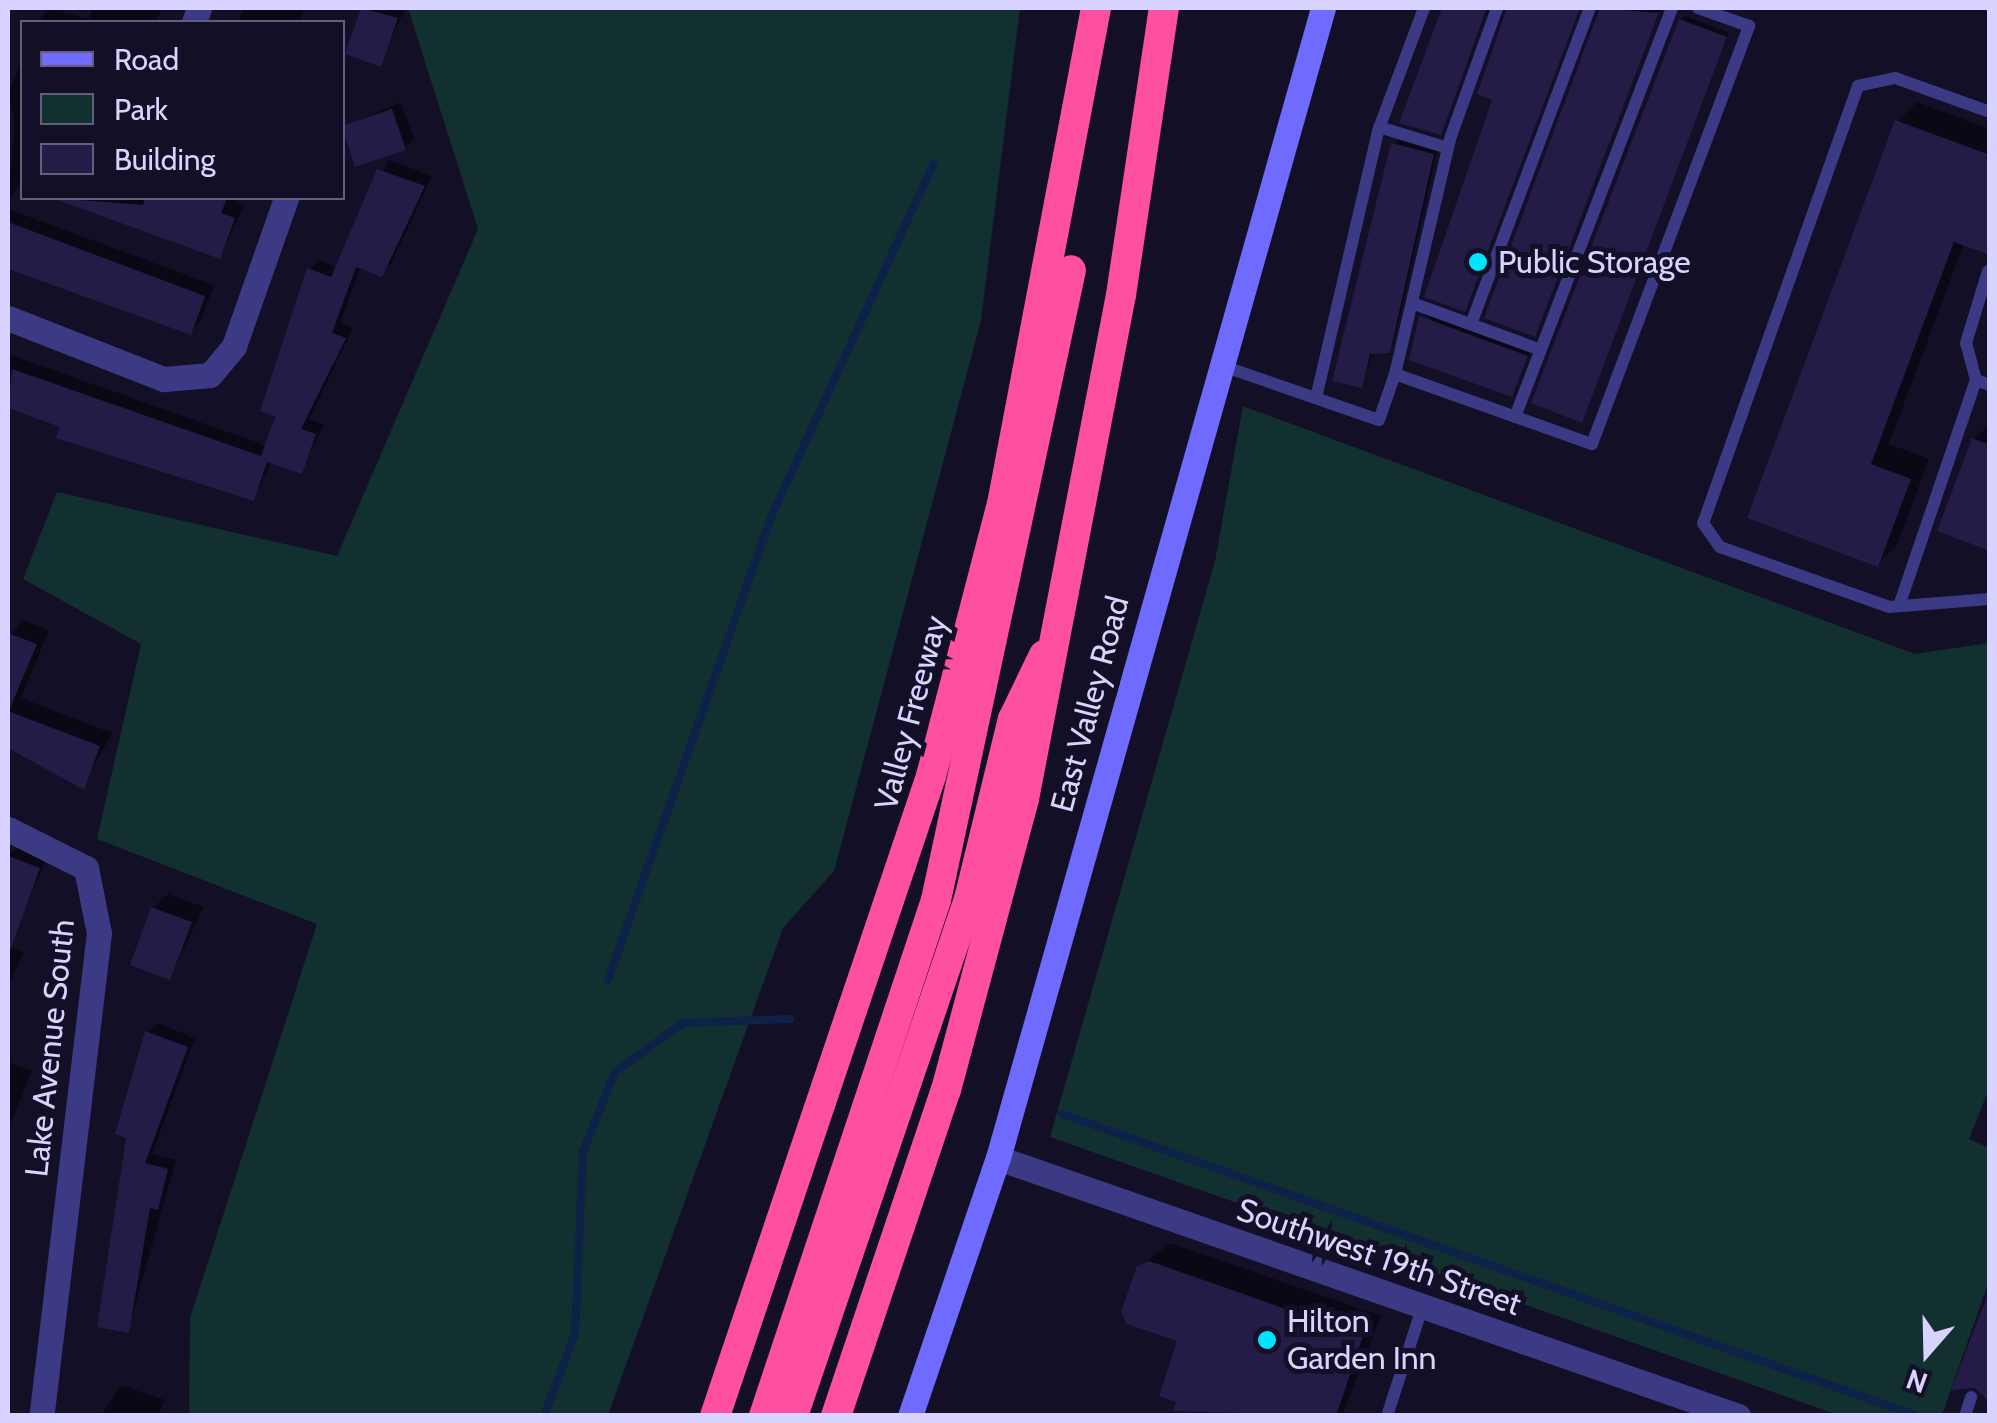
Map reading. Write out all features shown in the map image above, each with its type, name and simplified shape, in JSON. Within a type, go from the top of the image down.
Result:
[{"type":"highway","name":"Valley Freeway","points":[[716,1408],[931,776],[1002,504],[1067,193],[1096,8]]},
{"type":"highway","points":[[836,1416],[962,1033],[1062,616],[1164,8]]},
{"type":"highway","points":[[764,1416],[936,900],[1053,374],[1077,232],[1067,193]]},
{"type":"highway","points":[[793,1416],[968,899],[1012,719],[1062,616]]},
{"type":"street","name":"East Valley Road","points":[[910,1416],[998,1158],[1218,364],[1323,8]]},
{"type":"street","points":[[8,318],[192,382],[234,346],[285,200]]},
{"type":"street","name":"Lake Avenue South","points":[[8,830],[86,868],[99,932],[41,1416]]},
{"type":"street","name":"Southwest 19th Street","points":[[998,1158],[1738,1416]]},
{"type":"lane","points":[[1316,398],[1379,127],[1424,8]]},
{"type":"lane","points":[[1218,364],[1379,420],[1395,374],[1448,148],[1497,8]]},
{"type":"lane","points":[[1471,324],[1590,8]]},
{"type":"lane","points":[[1515,416],[1672,8]]},
{"type":"lane","points":[[1395,374],[1592,444],[1750,26],[1698,8]]},
{"type":"lane","points":[[1990,112],[1895,78],[1858,86],[1706,508],[1708,538],[1720,547],[1899,606],[1990,600]]},
{"type":"lane","points":[[1379,127],[1448,148]]},
{"type":"lane","points":[[1899,606],[1983,383],[1966,343],[1988,271]]},
{"type":"lane","points":[[1412,303],[1540,350]]},
{"type":"lane","points":[[1386,1416],[1422,1308]]},
{"type":"lane","points":[[1964,1416],[1971,1397]]},
{"type":"green space","points":[[408,8],[1020,8],[981,320],[834,871],[783,928],[608,1415],[189,1415],[190,1318],[317,924],[97,839],[141,644],[23,579],[57,492],[337,556],[478,229]]},
{"type":"green space","points":[[1243,406],[1915,654],[1989,643],[1990,1086],[1969,1139],[1989,1148],[1989,1281],[1942,1415],[1838,1415],[1050,1137],[1215,561]]},
{"type":"building","points":[[361,8],[398,18],[381,67],[345,54]]},
{"type":"building","points":[[1442,8],[1487,8],[1441,135],[1399,123]]},
{"type":"building","points":[[1507,8],[1580,8],[1465,312],[1424,297],[1492,100],[1477,94]]},
{"type":"building","points":[[1600,8],[1659,13],[1535,337],[1484,318]]},
{"type":"building","points":[[1679,19],[1727,37],[1582,423],[1531,403]]},
{"type":"building","points":[[392,109],[406,150],[355,167],[345,125]]},
{"type":"building","points":[[1895,120],[1990,155],[1990,255],[1954,242],[1871,464],[1911,479],[1878,567],[1747,518]]},
{"type":"building","points":[[1391,143],[1434,154],[1390,353],[1370,354],[1362,388],[1332,381]]},
{"type":"building","points":[[377,169],[425,186],[382,277],[356,267],[332,333],[346,338],[301,429],[316,434],[302,474],[267,462],[254,501],[56,438],[60,427],[8,408],[12,369],[261,456],[275,417],[260,411],[307,268],[331,277]]},
{"type":"building","points":[[58,200],[143,205],[144,200],[226,200],[221,213],[235,218],[220,259]]},
{"type":"building","points":[[8,222],[205,296],[191,335],[8,269]]},
{"type":"building","points":[[1419,316],[1528,356],[1512,397],[1409,360]]},
{"type":"building","points":[[1972,438],[1990,445],[1990,551],[1937,531]]},
{"type":"building","points":[[8,633],[37,644],[10,708],[8,708]]},
{"type":"building","points":[[8,711],[100,746],[84,790],[8,748]]},
{"type":"building","points":[[8,856],[40,868],[10,951],[8,950]]},
{"type":"building","points":[[151,907],[192,922],[170,980],[130,965]]},
{"type":"building","points":[[145,1031],[188,1047],[145,1163],[168,1169],[158,1210],[150,1208],[129,1333],[97,1327],[126,1138],[115,1134]]},
{"type":"building","name":"Hilton Garden Inn","points":[[1149,1261],[1363,1336],[1336,1416],[1173,1411],[1176,1402],[1159,1396],[1177,1341],[1127,1324],[1121,1312],[1137,1266]]},
{"type":"building","points":[[1990,1289],[1990,1403],[1975,1388],[1951,1390]]},
{"type":"waterway","points":[[608,980],[771,517],[933,164]]},
{"type":"waterway","points":[[544,1416],[575,1334],[583,1152],[615,1072],[683,1023],[790,1019]]},
{"type":"waterway","points":[[1062,1114],[1915,1415]]},
{"type":"place","name":"Public Storage","points":[[1478,262]]},
{"type":"place","name":"Hilton Garden Inn","points":[[1267,1340]]}]
